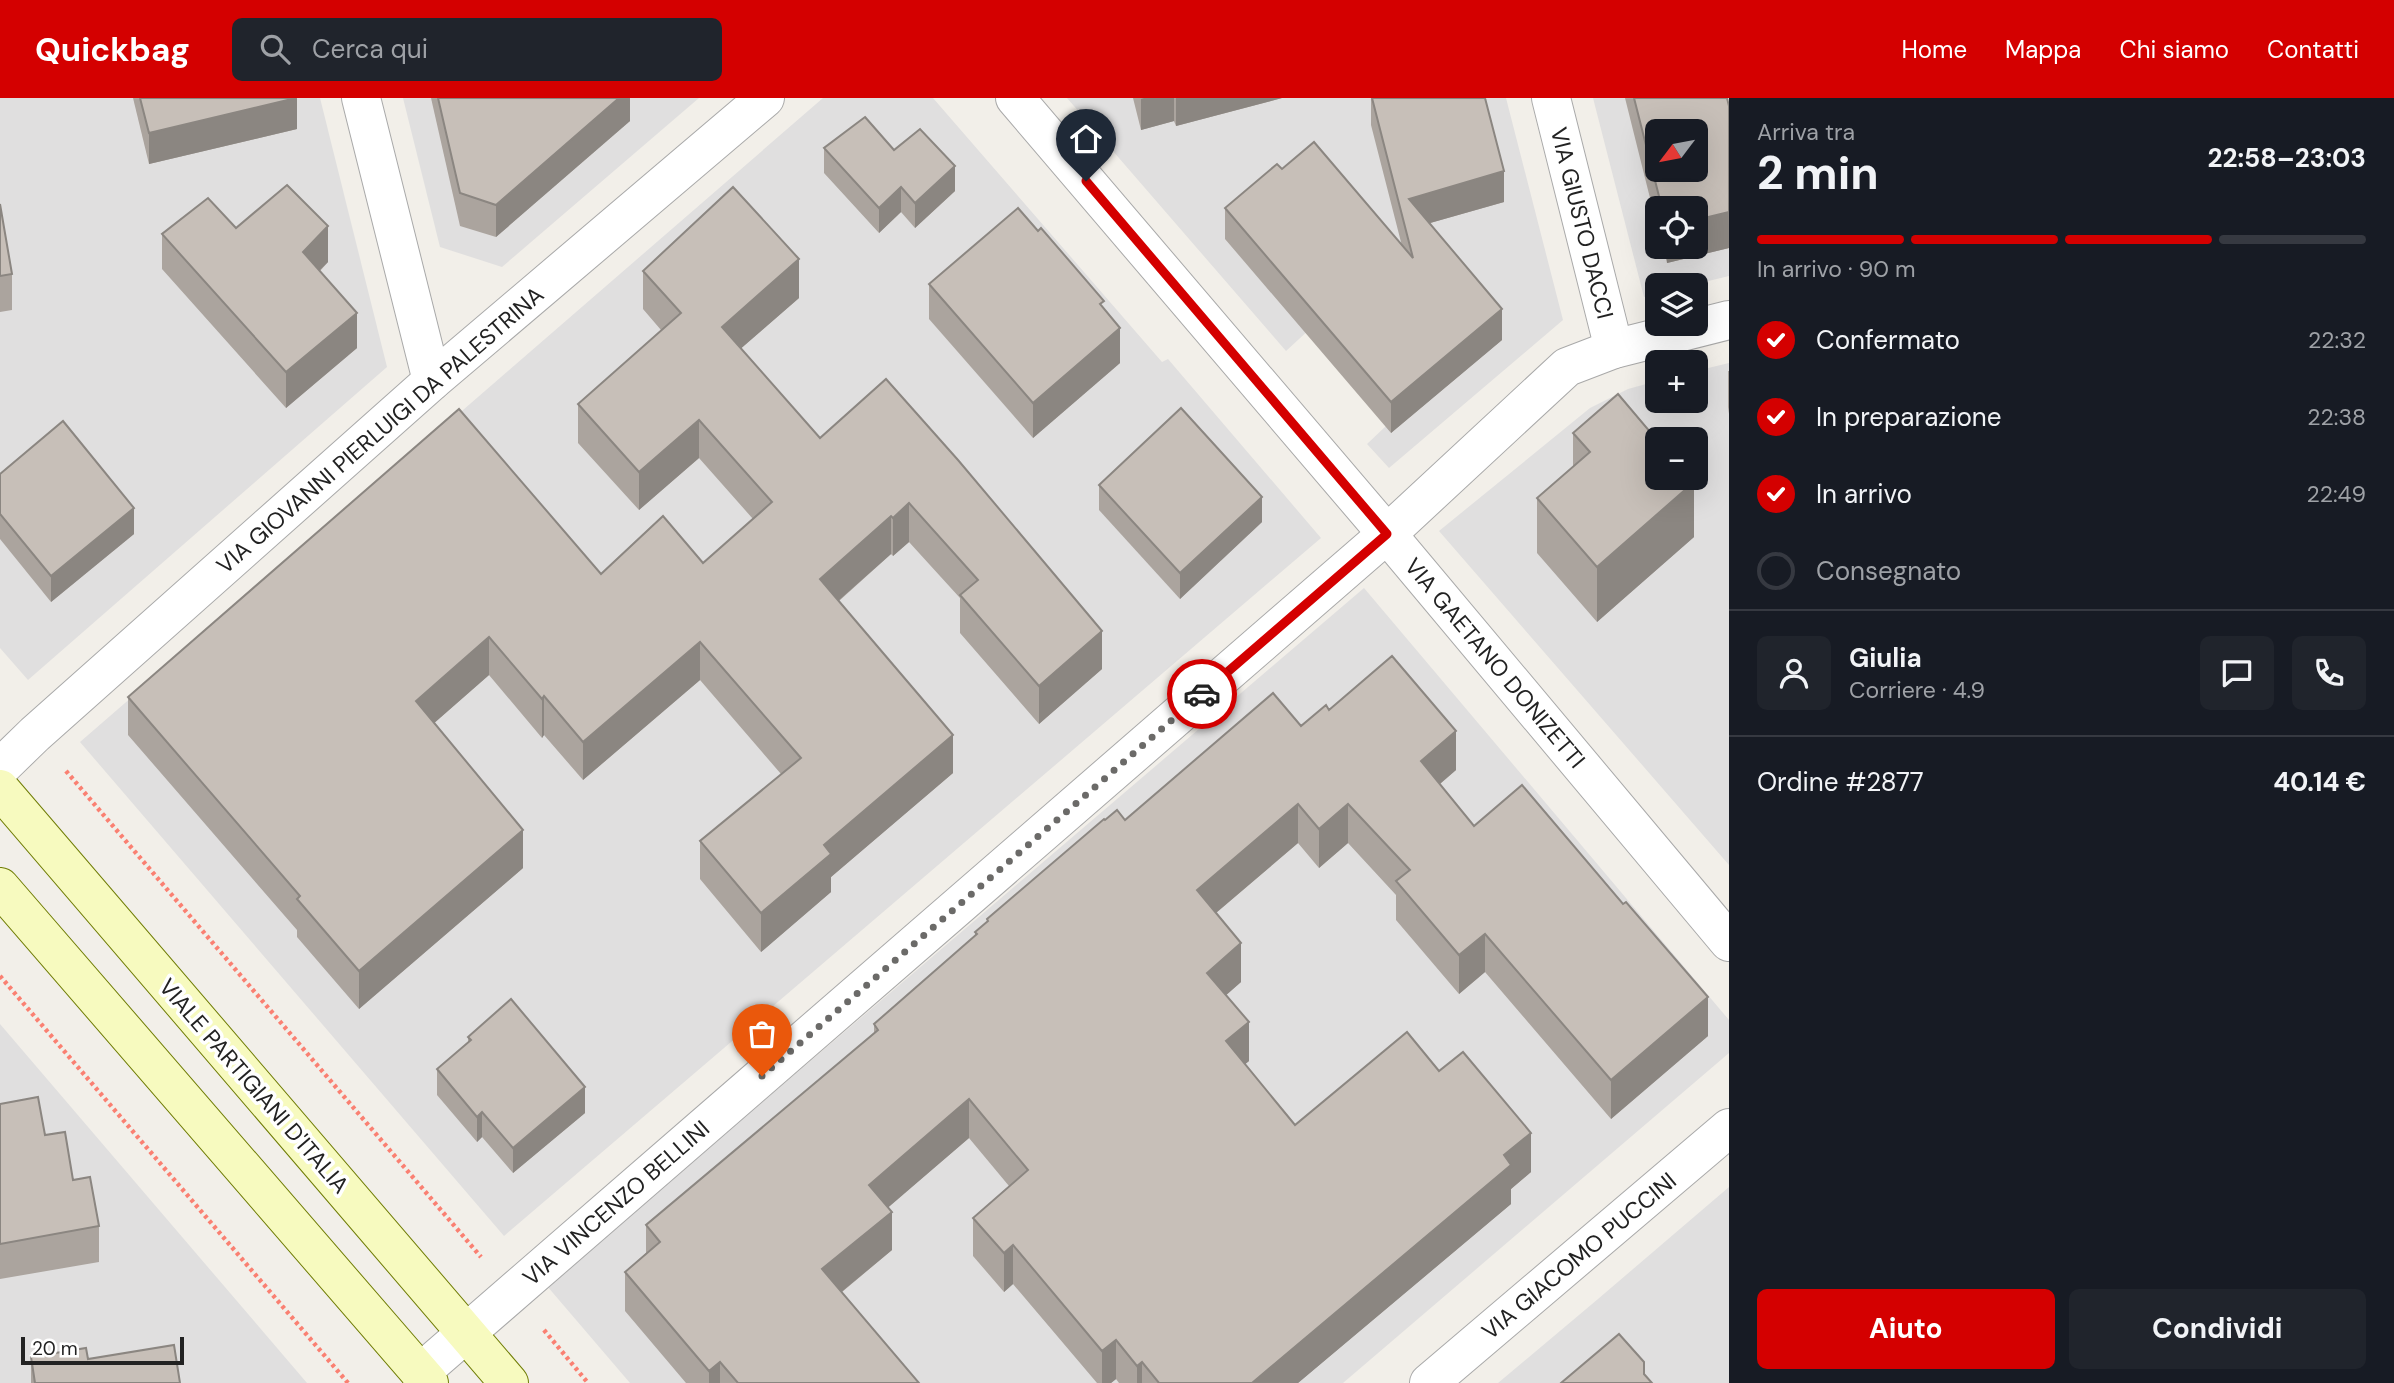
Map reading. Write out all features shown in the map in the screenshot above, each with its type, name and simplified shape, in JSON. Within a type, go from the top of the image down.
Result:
[{"type":"main road","name":"VIALE PARTIGIANI D'ITALIA","points":[[0,789],[509,1383]]},
{"type":"main road","points":[[0,887],[424,1378]]},
{"type":"street","points":[[361,98],[432,381]]},
{"type":"street","name":"VIA GIOVANNI PIERLUIGI DA PALESTRINA","points":[[0,768],[432,381],[765,98]]},
{"type":"street","name":"VIA GAETANO DONIZETTI","points":[[1015,98],[1387,534],[1729,942]]},
{"type":"street","name":"VIA GIUSTO DACCI","points":[[1551,98],[1614,349]]},
{"type":"street","name":"VIA VINCENZO BELLINI","points":[[424,1378],[466,1333],[1387,534],[1567,367],[1614,349],[1729,320]]},
{"type":"street","name":"VIA GIACOMO PUCCINI","points":[[1429,1383],[1729,1128]]},
{"type":"path","points":[[35,734],[588,1383]]},
{"type":"path","points":[[0,976],[348,1383]]},
{"type":"shaded area","points":[[0,98],[320,98],[387,367],[28,680],[0,648]]},
{"type":"shaded area","points":[[403,98],[699,98],[502,267],[440,247]]},
{"type":"shaded area","points":[[823,98],[933,98],[1162,362],[1168,359],[1321,538],[504,1236],[80,742]]},
{"type":"shaded area","points":[[1067,98],[1506,98],[1563,320],[1389,468],[1367,444],[1386,426],[1311,328],[1286,351]]},
{"type":"shaded area","points":[[1593,98],[1729,98],[1729,276],[1708,281],[1708,273],[1645,273],[1645,297]]},
{"type":"shaded area","points":[[1729,363],[1729,865],[1439,531],[1590,408],[1628,389],[1645,384],[1645,413],[1708,413],[1708,368]]},
{"type":"shaded area","points":[[1364,588],[1729,1020],[1729,1053],[1343,1383],[630,1383],[547,1286]]},
{"type":"shaded area","points":[[0,1024],[307,1383],[0,1383]]},
{"type":"shaded area","points":[[1729,1187],[1729,1383],[1498,1383],[1598,1299]]},
{"type":"building","points":[[140,98],[296,98],[149,133]]},
{"type":"building","points":[[438,98],[619,98],[496,205],[460,193]]},
{"type":"building","points":[[1372,98],[1485,98],[1504,171],[1409,199],[1502,309],[1391,402],[1225,208],[1277,164],[1282,169],[1314,142],[1413,258]]},
{"type":"building","points":[[1634,98],[1727,98],[1729,212],[1708,217],[1708,196],[1659,196],[1655,182],[1708,182],[1708,119],[1645,119],[1645,141]]},
{"type":"building","points":[[865,117],[894,150],[920,129],[955,166],[915,203],[901,187],[879,208],[824,148]]},
{"type":"building","points":[[287,185],[328,226],[303,252],[357,313],[286,372],[162,234],[208,198],[236,228]]},
{"type":"building","points":[[733,187],[799,259],[722,327],[820,438],[886,379],[1102,631],[1039,686],[960,595],[978,580],[909,503],[893,518],[891,516],[820,579],[953,735],[824,845],[831,854],[761,913],[700,841],[801,758],[700,642],[583,742],[489,637],[416,701],[523,830],[359,971],[297,899],[300,896],[128,697],[459,409],[601,574],[663,516],[703,563],[772,502],[699,420],[639,472],[578,404],[681,313],[643,271]]},
{"type":"building","points":[[0,204],[12,274],[0,276]]},
{"type":"building","points":[[1018,208],[1038,231],[1041,228],[1104,301],[1100,304],[1120,328],[1033,403],[929,284]]},
{"type":"building","points":[[1618,394],[1646,427],[1645,490],[1685,490],[1597,567],[1537,498],[1590,452],[1573,433]]},
{"type":"building","points":[[1181,408],[1262,497],[1180,573],[1099,485]]},
{"type":"building","points":[[63,421],[134,508],[51,576],[0,514],[0,474]]},
{"type":"building","points":[[1392,656],[1456,731],[1421,761],[1474,826],[1522,785],[1623,904],[1626,902],[1708,997],[1611,1080],[1485,934],[1459,955],[1396,881],[1410,870],[1348,804],[1319,829],[1298,804],[1197,890],[1241,943],[1207,973],[1249,1022],[1226,1041],[1295,1125],[1407,1032],[1439,1071],[1463,1052],[1531,1133],[1504,1155],[1511,1165],[1252,1383],[1159,1383],[1142,1362],[1137,1366],[1116,1340],[1102,1351],[1013,1245],[1004,1253],[973,1218],[1028,1170],[969,1099],[869,1185],[892,1212],[822,1269],[919,1383],[738,1383],[720,1362],[709,1371],[625,1272],[660,1242],[646,1225],[878,1030],[874,1024],[977,934],[975,932],[987,919],[1104,819],[1117,810],[1125,820],[1273,693],[1301,726],[1326,705],[1329,710]]},
{"type":"building","points":[[511,999],[585,1087],[513,1148],[482,1112],[477,1117],[437,1069],[471,1040],[468,1037]]},
{"type":"building","points":[[38,1097],[45,1135],[65,1132],[73,1180],[90,1177],[99,1226],[0,1244],[0,1104]]},
{"type":"building","points":[[1619,1334],[1644,1362],[1644,1374],[1652,1383],[1561,1383]]},
{"type":"building","points":[[174,1345],[180,1383],[35,1383],[31,1357],[86,1348],[88,1359]]},
{"type":"way so far","points":[[762,1076],[1202,694]]},
{"type":"route","points":[[1086,181],[1387,534],[1202,694]]}]
